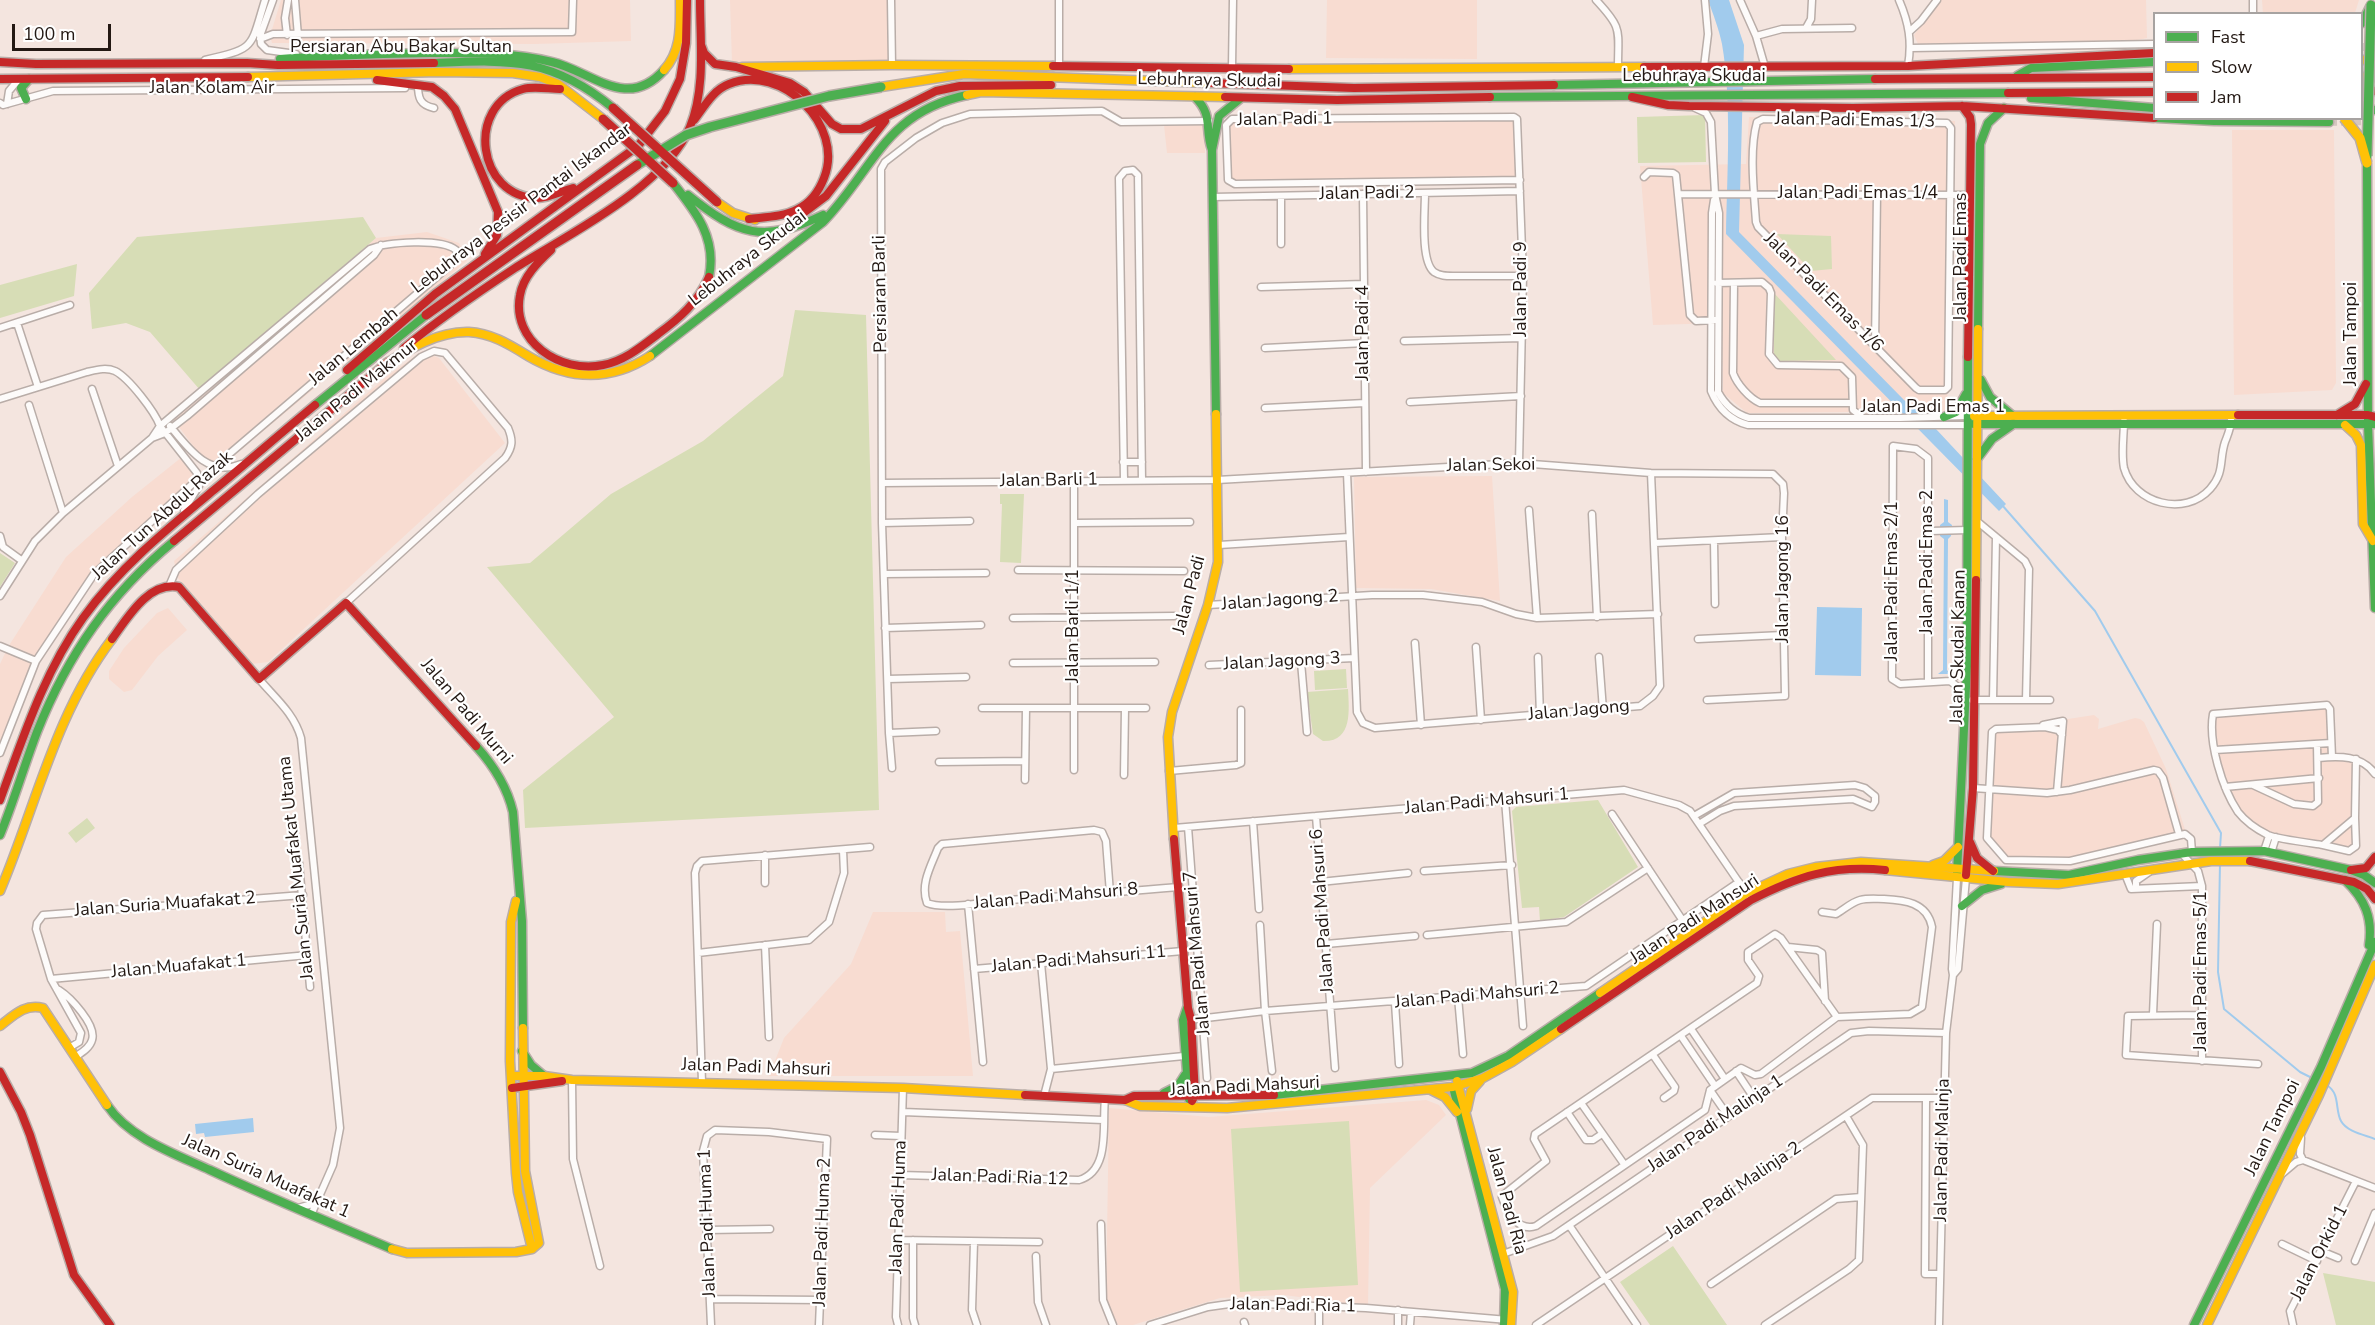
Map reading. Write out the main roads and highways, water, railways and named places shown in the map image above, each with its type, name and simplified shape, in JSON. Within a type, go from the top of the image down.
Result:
[{"type":"main road","points":[[247,63],[311,55],[477,52],[516,54],[554,62],[613,88],[636,88],[656,79],[673,60],[680,39],[680,0]]},
{"type":"main road","name":"Lebuhraya Pesisir Pantai Iskandar","points":[[310,409],[334,381],[435,294],[638,146],[655,128],[670,105],[680,83],[686,59],[687,0]]},
{"type":"main road","points":[[690,127],[697,94],[700,0]]},
{"type":"main road","points":[[2363,19],[2371,3]]},
{"type":"main road","name":"Jalan Tampoi","points":[[2371,3],[2367,166],[2369,376],[2372,420],[2375,608]]},
{"type":"main road","points":[[700,38],[704,53],[715,64],[736,67],[790,83],[804,92],[832,124],[841,129],[861,129],[898,108],[936,91],[960,86],[1088,85],[1105,80]]},
{"type":"main road","points":[[736,67],[892,64],[1324,69],[1908,66],[2153,53]]},
{"type":"main road","name":"Persiaran Abu Bakar Sultan","points":[[0,62],[278,65],[479,63],[527,65],[550,69],[597,94],[717,202],[733,213],[749,219]]},
{"type":"main road","points":[[2014,77],[2031,68],[2153,62]]},
{"type":"main road","name":"Persiaran Abu Bakar Sultan","points":[[0,79],[342,76],[438,72],[513,73],[540,77],[569,91],[673,183]]},
{"type":"main road","name":"Lebuhraya Skudai","points":[[426,315],[619,177],[686,135],[829,96],[964,74],[1354,88],[2014,77],[2153,77]]},
{"type":"main road","points":[[342,76],[438,90],[455,109],[498,212],[498,227],[494,241],[472,267]]},
{"type":"main road","points":[[26,99],[21,88],[30,79]]},
{"type":"main road","points":[[384,365],[436,321],[655,174],[672,157],[713,95],[722,88],[730,83],[757,80],[776,84],[804,104],[822,125],[830,153],[828,169],[817,192],[805,205],[789,214],[749,219]]},
{"type":"main road","points":[[569,91],[533,87],[504,99],[494,108],[485,124],[484,151],[499,182],[523,197],[550,197],[595,177]]},
{"type":"main road","name":"Lebuhraya Skudai","points":[[384,365],[402,353],[438,337],[467,333],[483,334],[501,341],[561,372],[588,377],[621,372],[657,351],[812,231],[837,208],[904,122],[916,113],[957,96],[981,92],[1337,99],[1625,94],[2153,92]]},
{"type":"main road","points":[[1998,92],[2038,99],[2153,108]]},
{"type":"main road","points":[[1625,94],[1643,101],[1689,106],[1853,108],[1962,106],[2153,118]]},
{"type":"main road","name":"Jalan Padi","points":[[1195,97],[1208,109],[1209,142],[1212,150]]},
{"type":"main road","name":"Jalan Padi","points":[[1192,1097],[1179,1057],[1188,1008],[1168,737],[1172,711],[1208,605],[1218,562],[1212,150],[1219,116],[1241,98]]},
{"type":"main road","name":"Jalan Padi Emas","points":[[1962,106],[1971,117],[1967,420]]},
{"type":"main road","points":[[749,219],[776,222],[799,215],[815,206],[830,191],[873,133],[898,108]]},
{"type":"main road","name":"Jalan Padi Emas","points":[[1977,420],[1981,134],[1988,122],[2004,108]]},
{"type":"main road","points":[[2185,120],[2329,122]]},
{"type":"main road","points":[[2346,120],[2363,142],[2367,166]]},
{"type":"main road","points":[[567,235],[544,256],[530,274],[520,294],[519,311],[523,329],[531,344],[546,355],[567,364],[591,367],[617,363],[684,316],[696,304],[708,281],[712,260],[704,226],[673,183]]},
{"type":"main road","points":[[673,183],[712,215],[727,224],[749,232],[767,234],[799,227],[837,208]]},
{"type":"main road","name":"Jalan Tun Abdul Razak","points":[[0,800],[34,710],[75,630],[112,584],[179,519],[426,315]]},
{"type":"main road","name":"Jalan Tun Abdul Razak","points":[[0,835],[47,710],[82,642],[111,601],[146,564],[384,365]]},
{"type":"main road","points":[[1976,464],[1982,449],[2013,420],[1988,397],[1979,371]]},
{"type":"main road","points":[[2337,415],[2355,404],[2369,376]]},
{"type":"main road","points":[[1938,419],[1956,412],[1968,391]]},
{"type":"main road","name":"Jalan Padi Emas 1","points":[[2124,420],[2231,414],[2337,415],[2372,420]]},
{"type":"main road","name":"Jalan Padi Emas 1","points":[[1967,420],[2124,420],[2345,425],[2372,420]]},
{"type":"main road","name":"Jalan Skudai Kanan","points":[[1962,874],[1969,840],[1973,788],[1967,666],[1967,420]]},
{"type":"main road","name":"Jalan Skudai Kanan","points":[[1962,874],[1958,846],[1969,698],[1978,522],[1977,420]]},
{"type":"main road","points":[[2345,425],[2356,435],[2361,445],[2363,524],[2373,541]]},
{"type":"main road","name":"Jalan Suria Muafakat Utama","points":[[0,891],[10,869],[54,742],[73,701],[118,630],[154,589],[170,584],[179,587],[262,682]]},
{"type":"main road","name":"Jalan Padi Makmur","points":[[262,682],[346,603]]},
{"type":"main road","name":"Jalan Padi Murni","points":[[346,603],[430,693],[504,782],[513,812],[517,899],[522,921],[525,1171],[539,1239],[539,1244],[532,1249],[518,1192],[511,1076],[511,922],[517,899]]},
{"type":"main road","points":[[1969,840],[1977,858],[1994,871]]},
{"type":"main road","points":[[1927,867],[1944,861],[1958,846]]},
{"type":"main road","name":"Jalan Padi Mahsuri","points":[[511,1076],[544,1080],[903,1088],[1125,1100],[1134,1105],[1193,1108],[1242,1107],[1427,1090],[1483,1078],[1512,1062],[1749,896],[1790,881],[1825,871],[1860,868],[1962,874],[1994,871],[2069,875],[2180,853],[2192,852],[2212,857]]},
{"type":"main road","name":"Jalan Padi Mahsuri","points":[[1125,1100],[1134,1096],[1160,1095],[1192,1097],[1271,1095],[1472,1073],[1508,1056],[1782,875],[1834,862],[1888,863],[1927,867],[2008,882],[2058,884],[2191,864],[2212,857],[2268,852],[2351,870],[2375,883]]},
{"type":"main road","name":"Jalan Padi Mahsuri","points":[[2234,856],[2345,880],[2361,885],[2375,899]]},
{"type":"main road","points":[[2351,870],[2359,871],[2368,868],[2375,857]]},
{"type":"main road","points":[[2345,880],[2361,894],[2374,920],[2371,940],[2361,964],[2360,979]]},
{"type":"main road","points":[[1962,906],[1982,890],[2008,882]]},
{"type":"main road","name":"Jalan Tampoi","points":[[2207,1325],[2276,1179],[2319,1095],[2326,1068],[2375,942]]},
{"type":"main road","name":"Jalan Tampoi","points":[[2194,1325],[2310,1090],[2326,1068],[2375,965]]},
{"type":"main road","name":"Jalan Suria Muafakat 1","points":[[0,1026],[32,1005],[43,1008],[112,1113],[120,1121],[153,1143],[374,1242],[407,1253],[516,1252],[532,1249]]},
{"type":"main road","name":"Jalan Padi","points":[[1186,1020],[1192,1097]]},
{"type":"main road","points":[[522,1050],[544,1080],[525,1105]]},
{"type":"main road","points":[[0,1072],[30,1135],[74,1275],[110,1325]]},
{"type":"main road","points":[[1406,1081],[1456,1084],[1472,1073]]},
{"type":"main road","points":[[1160,1095],[1179,1086],[1186,1075]]},
{"type":"main road","points":[[1464,1117],[1471,1091],[1483,1078]]},
{"type":"main road","name":"Jalan Padi Mahsuri","points":[[512,1088],[524,1087],[544,1080]]},
{"type":"main road","name":"Jalan Padi Ria","points":[[1456,1084],[1500,1255],[1513,1292],[1508,1323]]},
{"type":"main road","points":[[1427,1090],[1445,1097],[1464,1117]]},
{"type":"main road","points":[[1134,1105],[1186,1104],[1192,1097],[1238,1104],[1242,1107]]},
{"type":"water","points":[[1708,0],[1729,0],[1744,45],[1739,232],[1904,400],[1922,414],[2006,504],[1999,511],[1726,234],[1727,90],[1722,44]]},
{"type":"water","points":[[1944,499],[1948,500],[1948,522],[1952,525],[1951,536],[1948,539],[1947,670],[1950,674],[1938,674],[1943,670],[1944,539],[1940,536],[1940,525],[1944,522]]},
{"type":"water","points":[[1817,607],[1862,608],[1861,676],[1815,675]]},
{"type":"water","points":[[253,1118],[254,1132],[205,1137],[204,1133],[196,1134],[195,1124]]},
{"type":"waterway","points":[[2002,505],[2095,611],[2221,833],[2220,848]]},
{"type":"waterway","points":[[2220,863],[2218,972],[2224,1009],[2300,1072],[2312,1078]]},
{"type":"waterway","points":[[2328,1086],[2334,1093],[2339,1117],[2344,1125],[2375,1139]]},
{"type":"tunnel","points":[[2363,47],[2375,47]]},
{"type":"tunnel","points":[[2329,122],[2375,121]]}]
